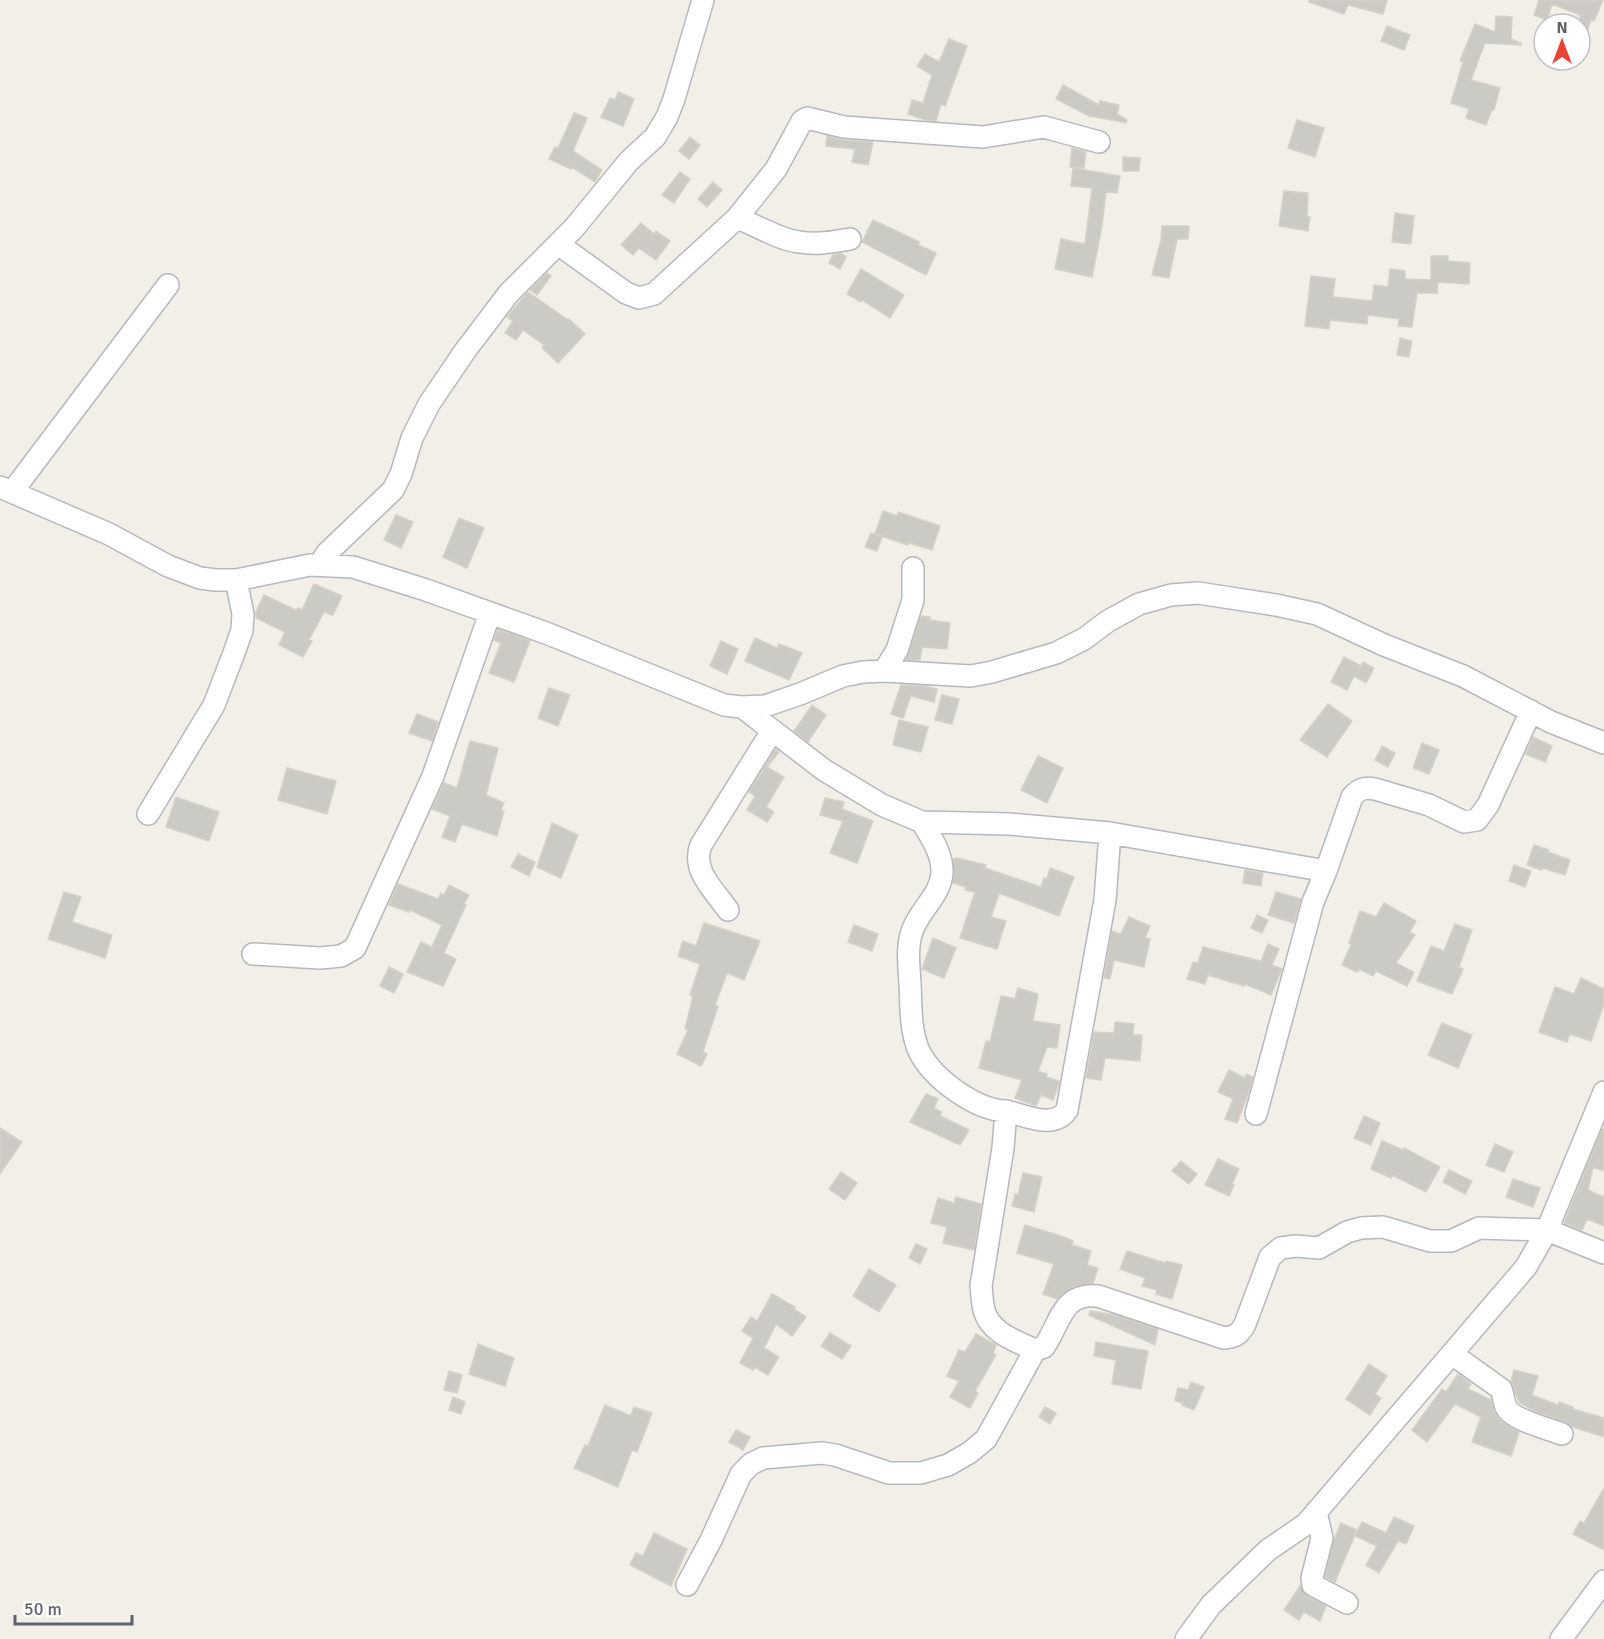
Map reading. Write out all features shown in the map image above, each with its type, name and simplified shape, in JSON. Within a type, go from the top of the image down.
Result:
[{"type":"street","points":[[319,565],[327,553],[393,490],[401,474],[412,438],[429,404],[509,293],[558,244],[629,161],[655,137],[667,117],[703,0]]},
{"type":"street","points":[[558,244],[626,293],[639,298],[654,294],[737,218],[776,169],[802,121],[807,118],[844,127],[984,137],[1044,127],[1099,142]]},
{"type":"street","points":[[737,218],[798,242],[823,243],[850,239]]},
{"type":"street","points":[[168,285],[4,492],[110,534],[185,573],[215,580],[236,580],[291,568],[319,565],[353,567],[490,613],[622,663],[701,697],[724,705],[742,707],[765,706],[843,676],[884,671],[970,676],[992,672],[1056,653],[1084,639],[1108,621],[1139,604],[1171,595],[1198,593],[1317,614],[1384,645],[1463,676],[1551,722],[1604,743]]},
{"type":"street","points":[[884,671],[897,650],[913,600],[913,568]]},
{"type":"street","points":[[148,814],[214,705],[234,653],[242,630],[243,614],[236,580]]},
{"type":"street","points":[[253,954],[320,958],[340,956],[355,948],[433,776],[490,613]]},
{"type":"street","points":[[742,707],[824,770],[882,805],[922,822],[1009,824],[1110,833],[1326,871]]},
{"type":"street","points":[[1256,1114],[1313,902],[1352,796],[1358,790],[1366,787],[1430,805],[1464,822],[1477,820],[1488,805],[1530,711]]},
{"type":"street","points":[[728,910],[698,868],[697,855],[772,730]]},
{"type":"street","points":[[922,822],[940,856],[942,870],[940,887],[913,928],[909,950],[912,1020],[919,1050],[936,1075],[966,1097],[990,1109],[1040,1120],[1053,1120],[1063,1116],[1067,1110],[1105,900],[1110,833]]},
{"type":"street","points":[[1186,1639],[1211,1605],[1268,1550],[1306,1524],[1526,1267],[1547,1230],[1604,1092]]},
{"type":"street","points":[[1006,1111],[1003,1148],[981,1286],[986,1316],[1001,1334],[1035,1350]]},
{"type":"street","points":[[687,1585],[711,1540],[741,1474],[751,1464],[763,1458],[822,1453],[835,1455],[889,1473],[921,1473],[948,1465],[969,1453],[986,1439],[1035,1350],[1044,1347],[1070,1301],[1078,1297],[1098,1296],[1224,1338],[1233,1337],[1241,1331],[1270,1257],[1275,1252],[1281,1248],[1296,1246],[1319,1248],[1347,1232],[1361,1228],[1383,1227],[1430,1241],[1451,1241],[1479,1228],[1547,1230],[1604,1253]]},
{"type":"street","points":[[1452,1354],[1501,1389],[1505,1406],[1511,1413],[1562,1434]]},
{"type":"street","points":[[1316,1512],[1322,1538],[1312,1578],[1313,1585],[1347,1603]]},
{"type":"street","points":[[1562,1639],[1604,1581]]},
{"type":"building","points":[[1309,0],[1387,0],[1383,14],[1348,5],[1344,14],[1309,2]]},
{"type":"building","points":[[1539,0],[1603,0],[1594,21],[1592,20],[1592,12],[1572,12],[1552,4],[1550,12],[1535,12]]},
{"type":"building","points":[[1496,16],[1512,17],[1511,39],[1521,45],[1485,43],[1471,80],[1500,88],[1494,110],[1486,125],[1466,118],[1469,109],[1451,103],[1463,62],[1460,61],[1475,24],[1495,32]]},
{"type":"building","points":[[1387,26],[1410,35],[1404,50],[1381,41]]},
{"type":"building","points":[[949,39],[967,46],[945,106],[941,104],[936,121],[908,114],[912,100],[923,103],[932,75],[917,66],[925,54],[939,62]]},
{"type":"building","points":[[1063,85],[1099,105],[1100,101],[1119,105],[1117,114],[1127,120],[1126,123],[1091,117],[1056,99]]},
{"type":"building","points":[[618,92],[634,99],[623,126],[601,117],[610,98],[615,100]]},
{"type":"building","points":[[574,113],[587,118],[573,151],[602,170],[595,182],[572,167],[571,169],[549,159],[555,147],[558,148]]},
{"type":"building","points":[[1297,120],[1324,128],[1315,157],[1288,148]]},
{"type":"building","points":[[827,136],[843,140],[873,142],[868,165],[852,162],[855,149],[826,146]]},
{"type":"building","points":[[690,137],[700,145],[689,159],[679,151]]},
{"type":"building","points":[[1072,148],[1086,152],[1084,168],[1070,167]]},
{"type":"building","points":[[1123,157],[1140,158],[1139,171],[1123,171]]},
{"type":"building","points":[[1073,168],[1120,176],[1117,193],[1106,192],[1092,277],[1055,269],[1061,239],[1085,244],[1092,188],[1071,186]]},
{"type":"building","points":[[680,172],[690,179],[674,203],[662,195]]},
{"type":"building","points":[[713,182],[722,190],[707,207],[698,199]]},
{"type":"building","points":[[1284,191],[1308,193],[1307,217],[1310,217],[1308,231],[1279,226]]},
{"type":"building","points":[[1395,213],[1414,216],[1411,244],[1392,242]]},
{"type":"building","points":[[873,220],[920,242],[918,245],[936,253],[926,275],[862,242]]},
{"type":"building","points":[[641,223],[654,234],[656,231],[670,241],[656,260],[639,248],[633,255],[621,245]]},
{"type":"building","points":[[1162,226],[1189,226],[1188,239],[1177,239],[1169,278],[1152,275],[1161,240]]},
{"type":"building","points":[[841,253],[846,257],[840,269],[829,263],[833,255]]},
{"type":"building","points":[[1431,256],[1448,256],[1448,261],[1470,263],[1469,284],[1438,282],[1437,293],[1417,293],[1412,327],[1398,326],[1399,319],[1368,315],[1367,324],[1330,320],[1329,329],[1305,326],[1311,276],[1335,279],[1333,297],[1372,301],[1374,285],[1388,287],[1390,269],[1405,271],[1405,279],[1431,280]]},
{"type":"building","points":[[861,269],[904,295],[890,318],[862,300],[861,302],[847,294]]},
{"type":"building","points":[[547,273],[551,276],[537,295],[530,290]]},
{"type":"building","points":[[528,292],[569,319],[585,334],[558,363],[542,348],[544,345],[523,330],[516,340],[505,333],[513,321],[507,317]]},
{"type":"building","points":[[1400,338],[1412,341],[1409,357],[1397,355]]},
{"type":"building","points":[[883,511],[897,516],[898,512],[940,526],[932,550],[875,534]]},
{"type":"building","points":[[396,515],[413,522],[401,548],[384,540]]},
{"type":"building","points":[[459,518],[484,528],[467,568],[443,557]]},
{"type":"building","points":[[871,533],[882,537],[877,551],[865,547]]},
{"type":"building","points":[[314,584],[342,596],[333,615],[324,612],[303,657],[279,645],[285,632],[256,618],[256,612],[264,595],[296,610],[298,608],[302,610]]},
{"type":"building","points":[[921,616],[950,623],[947,649],[922,647],[920,660],[906,660]]},
{"type":"building","points":[[498,629],[530,641],[514,682],[489,673],[501,643],[494,640]]},
{"type":"building","points":[[755,638],[777,648],[779,644],[802,653],[789,680],[745,661]]},
{"type":"building","points":[[721,641],[738,649],[727,674],[710,666]]},
{"type":"building","points":[[1344,657],[1361,666],[1363,662],[1374,668],[1366,683],[1354,676],[1347,690],[1331,682]]},
{"type":"building","points":[[901,685],[937,689],[934,702],[911,696],[903,718],[891,714]]},
{"type":"building","points":[[549,688],[570,695],[558,726],[538,718]]},
{"type":"building","points":[[942,695],[959,699],[952,724],[935,720]]},
{"type":"building","points":[[1328,704],[1352,721],[1327,757],[1300,740]]},
{"type":"building","points":[[812,705],[826,715],[808,742],[794,731]]},
{"type":"building","points":[[417,714],[438,722],[432,741],[409,733]]},
{"type":"building","points":[[899,720],[928,727],[921,752],[893,745]]},
{"type":"building","points":[[1533,737],[1552,746],[1545,762],[1526,754]]},
{"type":"building","points":[[470,741],[498,748],[486,795],[504,803],[501,810],[504,811],[497,836],[462,824],[455,842],[442,837],[450,816],[432,809],[444,783],[457,788]]},
{"type":"building","points":[[1422,743],[1439,750],[1429,774],[1413,768]]},
{"type":"building","points":[[1382,746],[1395,753],[1388,767],[1375,760]]},
{"type":"building","points":[[776,749],[779,752],[767,767],[784,777],[766,807],[774,812],[767,822],[747,810],[755,796],[749,792]]},
{"type":"building","points":[[1038,756],[1063,768],[1047,803],[1021,790]]},
{"type":"building","points":[[287,768],[336,781],[327,814],[278,800]]},
{"type":"building","points":[[176,797],[219,812],[209,841],[166,827]]},
{"type":"building","points":[[825,798],[844,802],[842,809],[873,821],[857,863],[830,853],[843,821],[820,815]]},
{"type":"building","points":[[552,823],[578,835],[561,878],[537,867]]},
{"type":"building","points":[[1534,845],[1570,860],[1565,875],[1527,865]]},
{"type":"building","points":[[518,854],[535,862],[529,876],[511,867]]},
{"type":"building","points":[[953,859],[986,865],[985,868],[1041,887],[1044,878],[1047,879],[1050,868],[1074,877],[1059,916],[999,893],[991,917],[1006,921],[997,949],[960,938],[975,892],[965,890],[966,887],[953,883]]},
{"type":"building","points":[[1514,865],[1531,871],[1525,887],[1509,881]]},
{"type":"building","points":[[1245,870],[1263,873],[1261,886],[1243,883]]},
{"type":"building","points":[[398,884],[438,899],[441,893],[444,895],[449,885],[469,895],[444,953],[456,959],[443,986],[407,972],[421,942],[432,947],[442,925],[410,910],[409,912],[389,905]]},
{"type":"building","points":[[64,892],[81,897],[72,922],[112,935],[105,958],[48,939]]},
{"type":"building","points":[[1276,892],[1301,899],[1294,923],[1268,915]]},
{"type":"building","points":[[1384,903],[1416,921],[1410,932],[1415,935],[1396,963],[1414,972],[1407,986],[1376,971],[1373,976],[1359,969],[1357,972],[1342,965],[1351,945],[1349,943],[1360,911],[1376,917]]},
{"type":"building","points":[[1257,915],[1268,920],[1262,933],[1251,928]]},
{"type":"building","points":[[1129,917],[1150,926],[1145,938],[1150,939],[1144,967],[1114,960],[1110,979],[1104,978],[1112,931],[1121,934]]},
{"type":"building","points":[[704,923],[760,941],[744,980],[727,973],[715,1005],[718,1006],[703,1052],[707,1054],[701,1066],[677,1054],[688,1030],[685,1029],[693,996],[690,995],[700,964],[678,956],[683,941],[696,946]]},
{"type":"building","points":[[1455,924],[1472,930],[1459,967],[1463,969],[1452,994],[1417,981],[1431,946],[1444,951]]},
{"type":"building","points":[[854,925],[878,934],[872,951],[848,942]]},
{"type":"building","points":[[933,938],[956,948],[944,978],[922,969]]},
{"type":"building","points":[[1268,944],[1279,949],[1272,965],[1282,969],[1271,995],[1245,984],[1244,986],[1208,975],[1205,984],[1187,979],[1193,962],[1198,963],[1203,947],[1261,961]]},
{"type":"building","points":[[389,967],[403,974],[394,993],[380,986]]},
{"type":"building","points":[[1581,978],[1604,989],[1604,1004],[1591,1041],[1570,1034],[1567,1042],[1539,1032],[1555,987],[1574,994]]},
{"type":"building","points":[[1018,988],[1038,994],[1033,1021],[1060,1025],[1057,1048],[1047,1047],[1038,1071],[1047,1074],[1046,1077],[1059,1081],[1059,1084],[1053,1100],[1041,1095],[1036,1106],[1015,1098],[1022,1080],[979,1068],[986,1041],[990,1042],[1001,996],[1015,999]]},
{"type":"building","points":[[1115,1022],[1134,1024],[1133,1035],[1142,1035],[1140,1061],[1105,1058],[1101,1080],[1086,1078],[1094,1032],[1114,1033]]},
{"type":"building","points":[[1442,1023],[1472,1035],[1458,1068],[1428,1055]]},
{"type":"building","points":[[1229,1070],[1245,1078],[1246,1074],[1253,1077],[1237,1123],[1225,1119],[1233,1099],[1218,1092]]},
{"type":"building","points":[[926,1094],[938,1099],[934,1108],[942,1112],[940,1116],[969,1130],[960,1145],[910,1122]]},
{"type":"building","points":[[1364,1116],[1380,1123],[1371,1145],[1354,1138]]},
{"type":"building","points":[[0,1128],[22,1142],[0,1174]]},
{"type":"building","points":[[1602,1129],[1604,1130],[1604,1171],[1593,1167],[1588,1190],[1604,1197],[1604,1226],[1587,1219],[1582,1230],[1564,1223]]},
{"type":"building","points":[[1382,1141],[1403,1150],[1404,1148],[1440,1167],[1426,1192],[1392,1175],[1391,1178],[1371,1169]]},
{"type":"building","points":[[1495,1144],[1513,1152],[1504,1172],[1486,1165]]},
{"type":"building","points":[[1218,1159],[1239,1169],[1229,1196],[1205,1185]]},
{"type":"building","points":[[1181,1161],[1197,1174],[1189,1184],[1172,1171]]},
{"type":"building","points":[[1449,1170],[1472,1181],[1465,1194],[1443,1182]]},
{"type":"building","points":[[841,1172],[857,1183],[845,1200],[829,1189]]},
{"type":"building","points":[[1023,1173],[1042,1177],[1034,1212],[1012,1206],[1015,1194],[1018,1195]]},
{"type":"building","points":[[1513,1179],[1540,1188],[1533,1207],[1506,1197]]},
{"type":"building","points":[[956,1197],[981,1204],[974,1250],[943,1243],[947,1227],[931,1223],[938,1198],[954,1203]]},
{"type":"building","points":[[1025,1225],[1061,1236],[1073,1241],[1072,1245],[1091,1251],[1087,1265],[1098,1268],[1093,1283],[1073,1287],[1057,1299],[1043,1294],[1054,1264],[1017,1253]]},
{"type":"building","points":[[916,1244],[927,1249],[920,1264],[909,1258]]},
{"type":"building","points":[[1127,1251],[1165,1263],[1166,1261],[1182,1265],[1172,1299],[1156,1294],[1157,1290],[1142,1286],[1145,1278],[1120,1269]]},
{"type":"building","points":[[869,1269],[896,1285],[879,1312],[853,1296]]},
{"type":"building","points":[[772,1294],[795,1307],[794,1309],[806,1317],[792,1336],[776,1324],[764,1348],[779,1357],[768,1375],[755,1367],[753,1370],[740,1363],[753,1338],[742,1331],[751,1317],[757,1321]]},
{"type":"building","points":[[1090,1311],[1115,1315],[1158,1329],[1155,1345],[1089,1315]]},
{"type":"building","points":[[830,1333],[851,1346],[842,1359],[821,1346]]},
{"type":"building","points":[[976,1334],[996,1345],[993,1353],[996,1355],[975,1391],[978,1393],[970,1408],[950,1397],[959,1381],[947,1376],[959,1350],[965,1352]]},
{"type":"building","points":[[1096,1342],[1148,1351],[1141,1389],[1112,1384],[1116,1360],[1094,1356]]},
{"type":"building","points":[[478,1344],[514,1358],[505,1386],[469,1374]]},
{"type":"building","points":[[1369,1364],[1387,1376],[1375,1394],[1381,1398],[1370,1415],[1346,1399]]},
{"type":"building","points":[[1514,1370],[1538,1376],[1532,1395],[1604,1418],[1604,1437],[1536,1412],[1519,1402],[1511,1381]]},
{"type":"building","points":[[449,1371],[462,1375],[457,1393],[444,1390]]},
{"type":"building","points":[[1458,1374],[1471,1384],[1468,1389],[1491,1400],[1494,1412],[1502,1422],[1519,1432],[1511,1456],[1472,1442],[1481,1417],[1455,1404],[1427,1442],[1412,1430],[1442,1389],[1446,1392]]},
{"type":"building","points":[[1191,1382],[1204,1387],[1194,1410],[1175,1401],[1178,1388],[1188,1390]]},
{"type":"building","points":[[453,1397],[465,1402],[461,1414],[449,1410]]},
{"type":"building","points":[[605,1405],[631,1416],[634,1407],[652,1413],[637,1452],[632,1450],[618,1487],[574,1468],[585,1445],[588,1446]]},
{"type":"building","points":[[1045,1407],[1056,1413],[1050,1424],[1039,1417]]},
{"type":"building","points":[[736,1430],[750,1437],[743,1450],[729,1442]]},
{"type":"building","points":[[1604,1488],[1604,1550],[1573,1534],[1580,1521],[1584,1523]]},
{"type":"building","points":[[1394,1517],[1414,1526],[1406,1544],[1398,1541],[1379,1573],[1366,1565],[1377,1546],[1355,1536],[1362,1522],[1386,1533]]},
{"type":"building","points":[[1341,1523],[1357,1530],[1335,1582],[1325,1577],[1334,1540]]},
{"type":"building","points":[[654,1533],[687,1549],[671,1586],[630,1565],[636,1553],[643,1556]]},
{"type":"building","points":[[1300,1586],[1307,1596],[1326,1606],[1320,1621],[1304,1612],[1299,1620],[1284,1610]]}]
